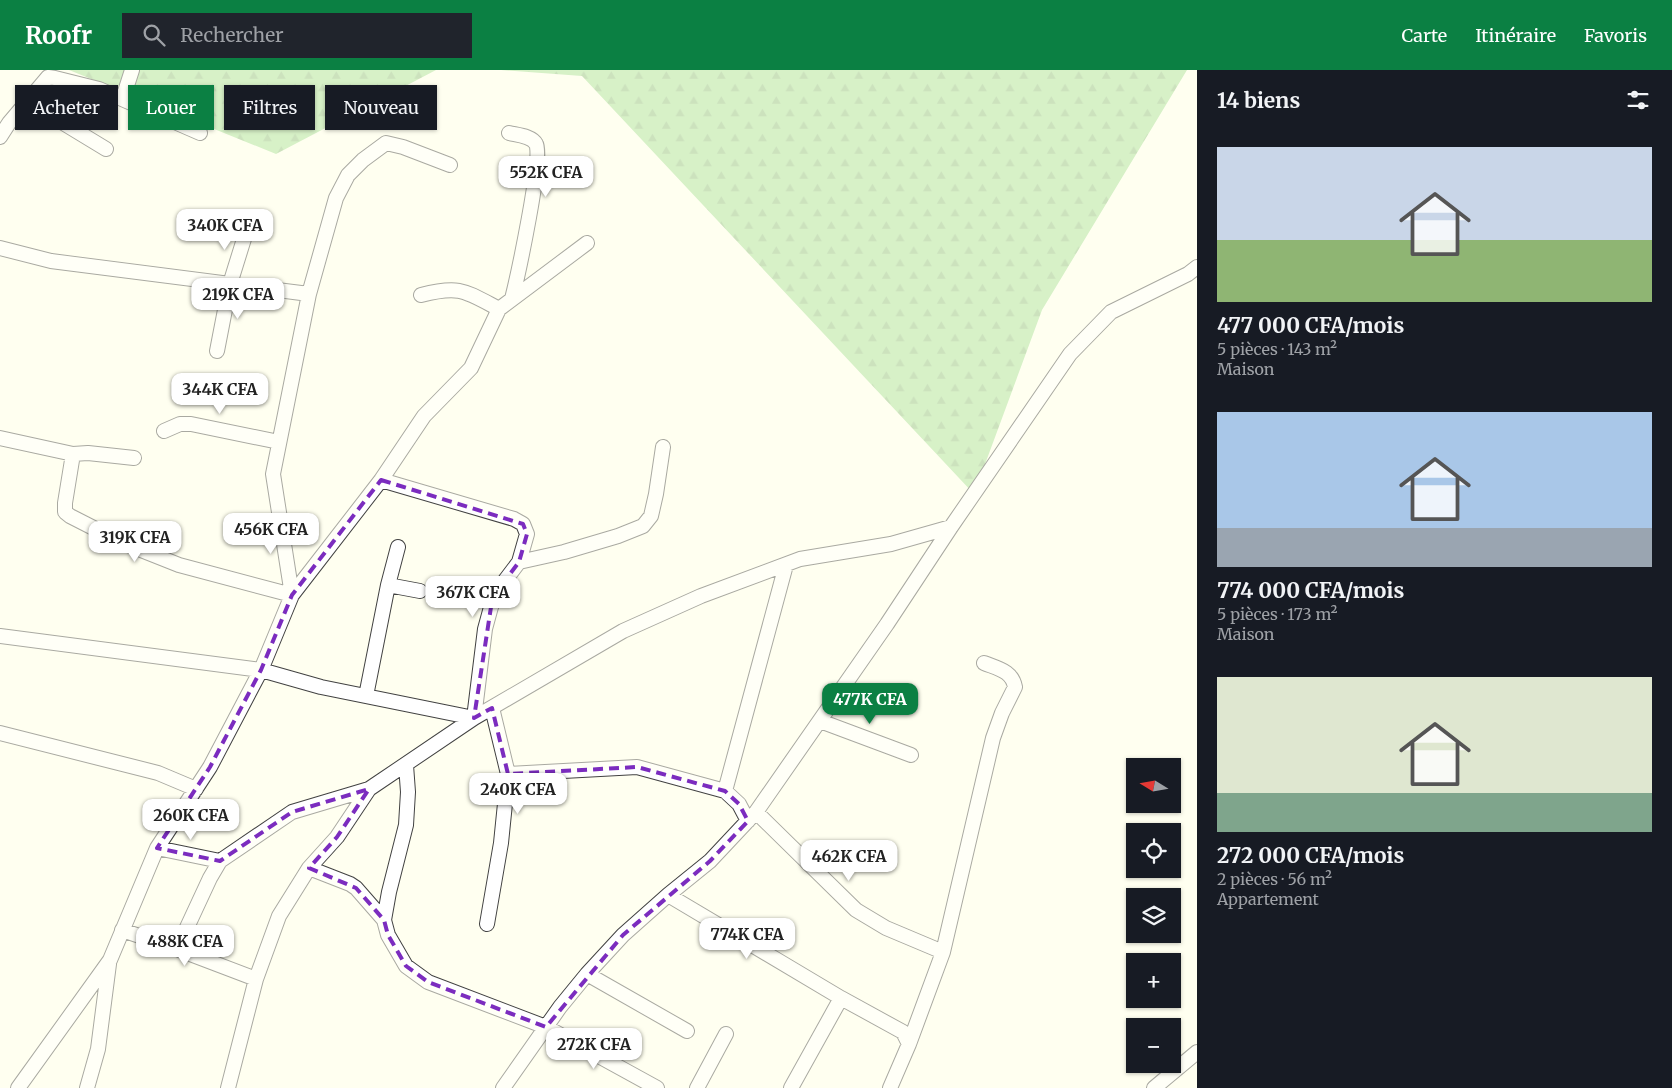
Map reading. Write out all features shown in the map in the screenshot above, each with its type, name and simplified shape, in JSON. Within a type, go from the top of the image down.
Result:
[{"type":"street","points":[[123,98],[132,70]]},
{"type":"street","points":[[41,85],[48,77],[83,85]]},
{"type":"street","points":[[118,96],[200,134]]},
{"type":"street","points":[[0,137],[15,118]]},
{"type":"street","points":[[74,130],[106,149]]},
{"type":"street","points":[[508,133],[535,141],[538,147],[524,245],[512,299]]},
{"type":"street","points":[[292,595],[273,474],[309,294],[336,198],[348,175],[363,160],[386,143],[403,147],[450,165]]},
{"type":"street","points":[[217,351],[230,284],[248,226]]},
{"type":"street","points":[[18,1088],[110,960],[158,848],[210,767],[261,670],[292,595],[381,480],[424,416],[471,368],[500,309],[587,243]]},
{"type":"street","points":[[0,248],[51,260],[309,294]]},
{"type":"street","points":[[504,1088],[560,1007],[587,974],[623,935],[710,861],[752,816],[888,624],[951,527],[1070,354],[1111,312],[1188,274],[1197,267]]},
{"type":"street","points":[[420,295],[455,289],[470,294],[500,309]]},
{"type":"street","points":[[164,432],[180,424],[191,424],[279,442]]},
{"type":"street","points":[[0,438],[73,454],[134,458]]},
{"type":"street","points":[[519,562],[564,552],[618,536],[643,526],[651,516],[653,509],[663,447]]},
{"type":"street","points":[[73,454],[65,504],[65,512],[70,516],[121,542],[179,565],[292,595]]},
{"type":"street","points":[[381,480],[514,519],[523,524],[527,534],[519,562],[497,591],[490,607],[485,629],[474,718]]},
{"type":"street","points":[[178,949],[210,878],[220,861],[292,812],[370,789],[474,718],[623,631],[701,596],[800,559],[891,544],[951,527]]},
{"type":"street","points":[[366,696],[388,585],[398,547]]},
{"type":"street","points":[[725,791],[786,565]]},
{"type":"street","points":[[388,585],[420,591]]},
{"type":"street","points":[[0,636],[261,670],[321,687],[474,718]]},
{"type":"street","points":[[890,1088],[909,1044],[943,952],[993,738],[1002,713],[1015,688],[1013,678],[984,663]]},
{"type":"street","points":[[488,924],[501,842],[508,774],[492,708]]},
{"type":"street","points":[[820,721],[911,755]]},
{"type":"street","points":[[0,733],[158,772],[196,789]]},
{"type":"street","points":[[406,765],[408,792],[406,825],[384,920],[388,935],[406,966],[428,982],[546,1027],[656,1088]]},
{"type":"street","points":[[508,774],[637,767],[725,791],[856,910],[886,928],[943,952]]},
{"type":"street","points":[[228,1088],[256,979],[280,916],[309,868],[337,837],[370,789]]},
{"type":"street","points":[[158,848],[220,861]]},
{"type":"street","points":[[309,868],[356,888],[384,920]]},
{"type":"street","points":[[668,895],[841,998],[904,1032],[909,1044]]},
{"type":"street","points":[[122,930],[256,979]]},
{"type":"street","points":[[87,1088],[98,1049],[110,960]]},
{"type":"street","points":[[587,974],[687,1031]]},
{"type":"street","points":[[791,1088],[841,998]]},
{"type":"street","points":[[697,1088],[726,1034]]},
{"type":"street","points":[[1154,1088],[1197,1052]]},
{"type":"highlighted area","points":[[381,480],[523,524],[527,534],[519,562],[497,591],[491,607],[474,718],[492,708],[508,774],[637,767],[725,791],[739,804],[748,821],[710,861],[623,935],[546,1027],[428,982],[406,966],[388,935],[384,920],[356,888],[309,868],[337,837],[369,789],[292,812],[220,861],[157,848],[210,767],[261,670],[292,595]]},
{"type":"green space","points":[[69,70],[436,70],[407,85],[325,85],[325,128],[276,154],[214,129],[214,85],[128,85],[128,94],[118,90],[118,85],[106,85]]},
{"type":"green space","points":[[501,70],[1187,70],[1042,310],[974,494],[582,76]]}]
